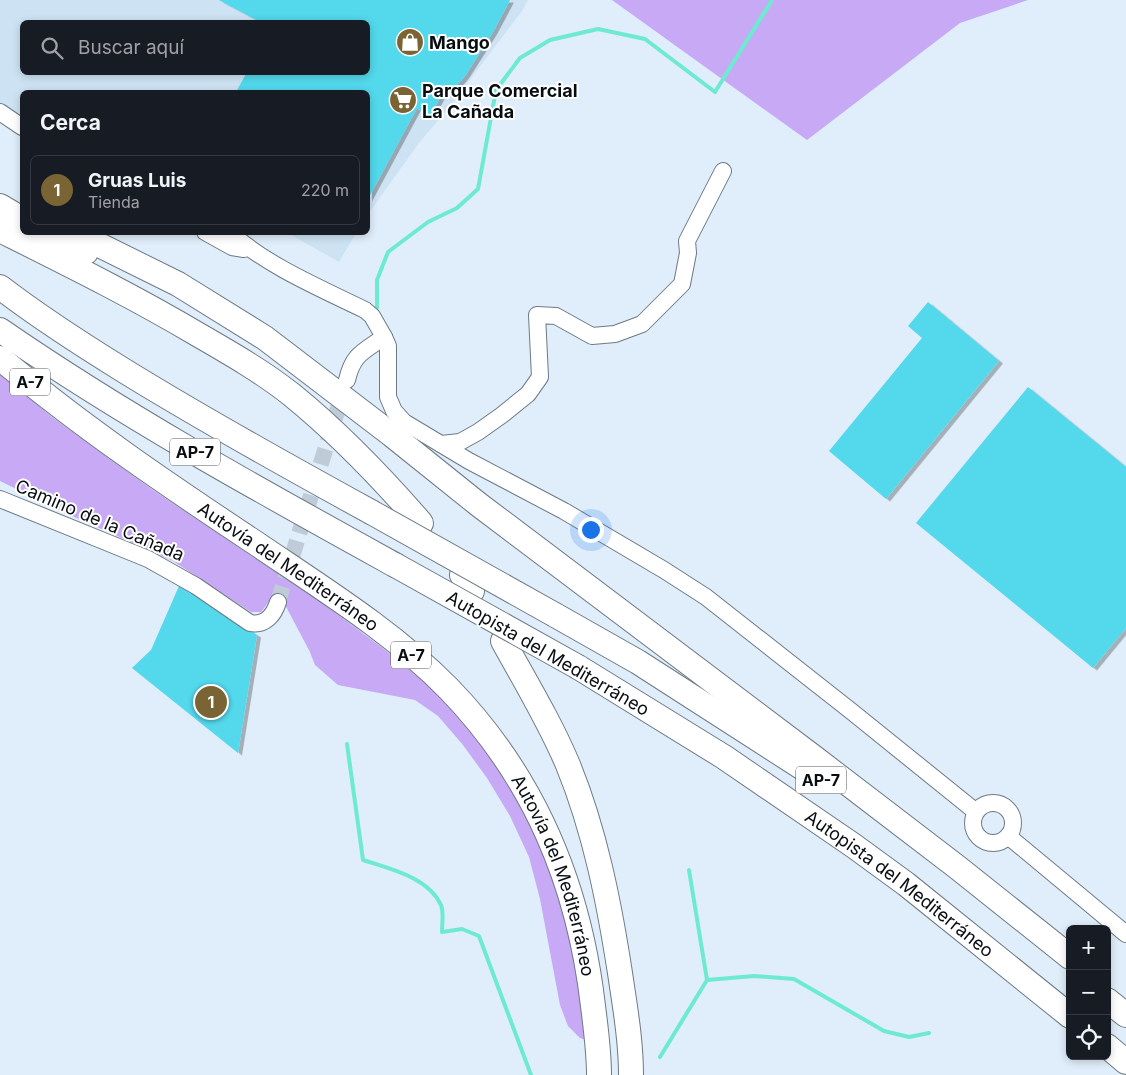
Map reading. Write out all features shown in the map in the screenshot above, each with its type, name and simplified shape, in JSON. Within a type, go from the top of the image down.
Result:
[{"type":"highway","points":[[0,197],[20,207]]},
{"type":"highway","points":[[0,206],[20,218]]},
{"type":"highway","points":[[0,230],[116,289],[235,356],[291,395],[342,438],[421,523]]},
{"type":"highway","points":[[53,235],[177,299],[224,328],[278,368],[346,427],[363,444],[381,478]]},
{"type":"highway","points":[[79,235],[178,284],[265,338],[392,435],[478,504],[828,767],[1066,954]]},
{"type":"highway","name":"Autopista del Mediterráneo","points":[[0,287],[74,339],[148,385],[258,450],[638,662],[794,761],[870,814],[1066,966]]},
{"type":"highway","name":"Autopista del Mediterráneo","points":[[0,330],[133,416],[262,491],[578,667],[724,757],[906,884],[1069,1015]]},
{"type":"highway","name":"Autovía del Mediterráneo","points":[[0,358],[60,406],[149,470],[344,603],[409,653],[448,689],[500,750],[522,783],[543,822],[561,864],[574,902],[591,988],[599,1075]]},
{"type":"highway","name":"Autovía del Mediterráneo","points":[[503,641],[568,765],[593,837],[610,910],[628,1028],[631,1075]]},
{"type":"highway","points":[[1111,1049],[1126,1062]]},
{"type":"street","points":[[0,112],[20,126]]},
{"type":"street","points":[[441,444],[460,442],[478,432],[528,394],[540,377],[537,315],[556,316],[592,336],[615,334],[642,324],[682,284],[688,253],[688,241],[723,171]]},
{"type":"street","points":[[210,235],[232,247],[249,250]]},
{"type":"street","points":[[230,235],[249,250],[313,285],[366,310],[372,316],[388,346],[388,397],[394,411],[404,422],[564,511],[706,597],[975,812]]},
{"type":"street","points":[[346,380],[351,365],[358,355],[384,337]]},
{"type":"street","name":"Camino de la Cañada","points":[[0,499],[148,559],[196,586],[250,623],[259,624],[267,620],[273,614],[278,602]]},
{"type":"street","points":[[997,802],[1008,809],[1012,816],[1013,827],[1008,836],[998,842],[990,843],[981,840],[975,833],[972,824],[975,812],[983,804],[997,802]]},
{"type":"street","points":[[1008,836],[1126,934]]},
{"type":"shaded area","points":[[0,0],[528,0],[522,11],[450,106],[419,143],[370,211],[370,90],[20,90],[20,126],[0,112]]},
{"type":"shaded area","points":[[612,0],[1028,0],[960,23],[807,140]]},
{"type":"shaded area","points":[[292,235],[355,235],[339,262]]},
{"type":"shaded area","points":[[0,374],[52,417],[153,490],[318,600],[380,646],[434,689],[469,727],[504,773],[528,816],[564,907],[575,954],[589,1041],[580,1038],[568,1026],[560,1005],[540,899],[529,857],[510,816],[487,778],[463,745],[438,716],[415,700],[338,685],[315,665],[283,601],[271,599],[261,612],[251,612],[173,561],[59,510],[0,481]]},
{"type":"building","name":"Parque Comercial La Cañada","points":[[219,0],[510,0],[493,32],[465,76],[452,91],[446,87],[430,116],[417,108],[370,195],[370,90],[237,90],[245,75],[370,75],[370,20],[256,20]]},
{"type":"building","points":[[928,302],[999,361],[886,499],[829,451],[922,338],[908,326]]},
{"type":"building","points":[[1028,387],[1126,467],[1126,628],[1093,668],[916,523]]},
{"type":"building","points":[[179,586],[257,635],[238,753],[132,668],[151,650]]},
{"type":"waterway","points":[[377,308],[377,280],[388,252],[428,222],[457,208],[478,189],[496,90],[520,58],[550,40],[598,29],[645,39],[715,92],[772,0]]},
{"type":"waterway","points":[[347,744],[363,860],[407,875],[427,887],[441,905],[443,915],[442,932],[462,929],[479,936],[531,1075]]},
{"type":"waterway","points":[[689,870],[707,980]]},
{"type":"waterway","points":[[660,1057],[707,980],[754,976],[794,979],[884,1031],[909,1037],[929,1033]]},
{"type":"tunnel","points":[[278,602],[344,389]]},
{"type":"place","name":"Mango","points":[[410,42]]},
{"type":"place","name":"Parque Comercial La Cañada","points":[[403,100]]},
{"type":"place","name":"Gruas Luis","points":[[211,702]]}]
